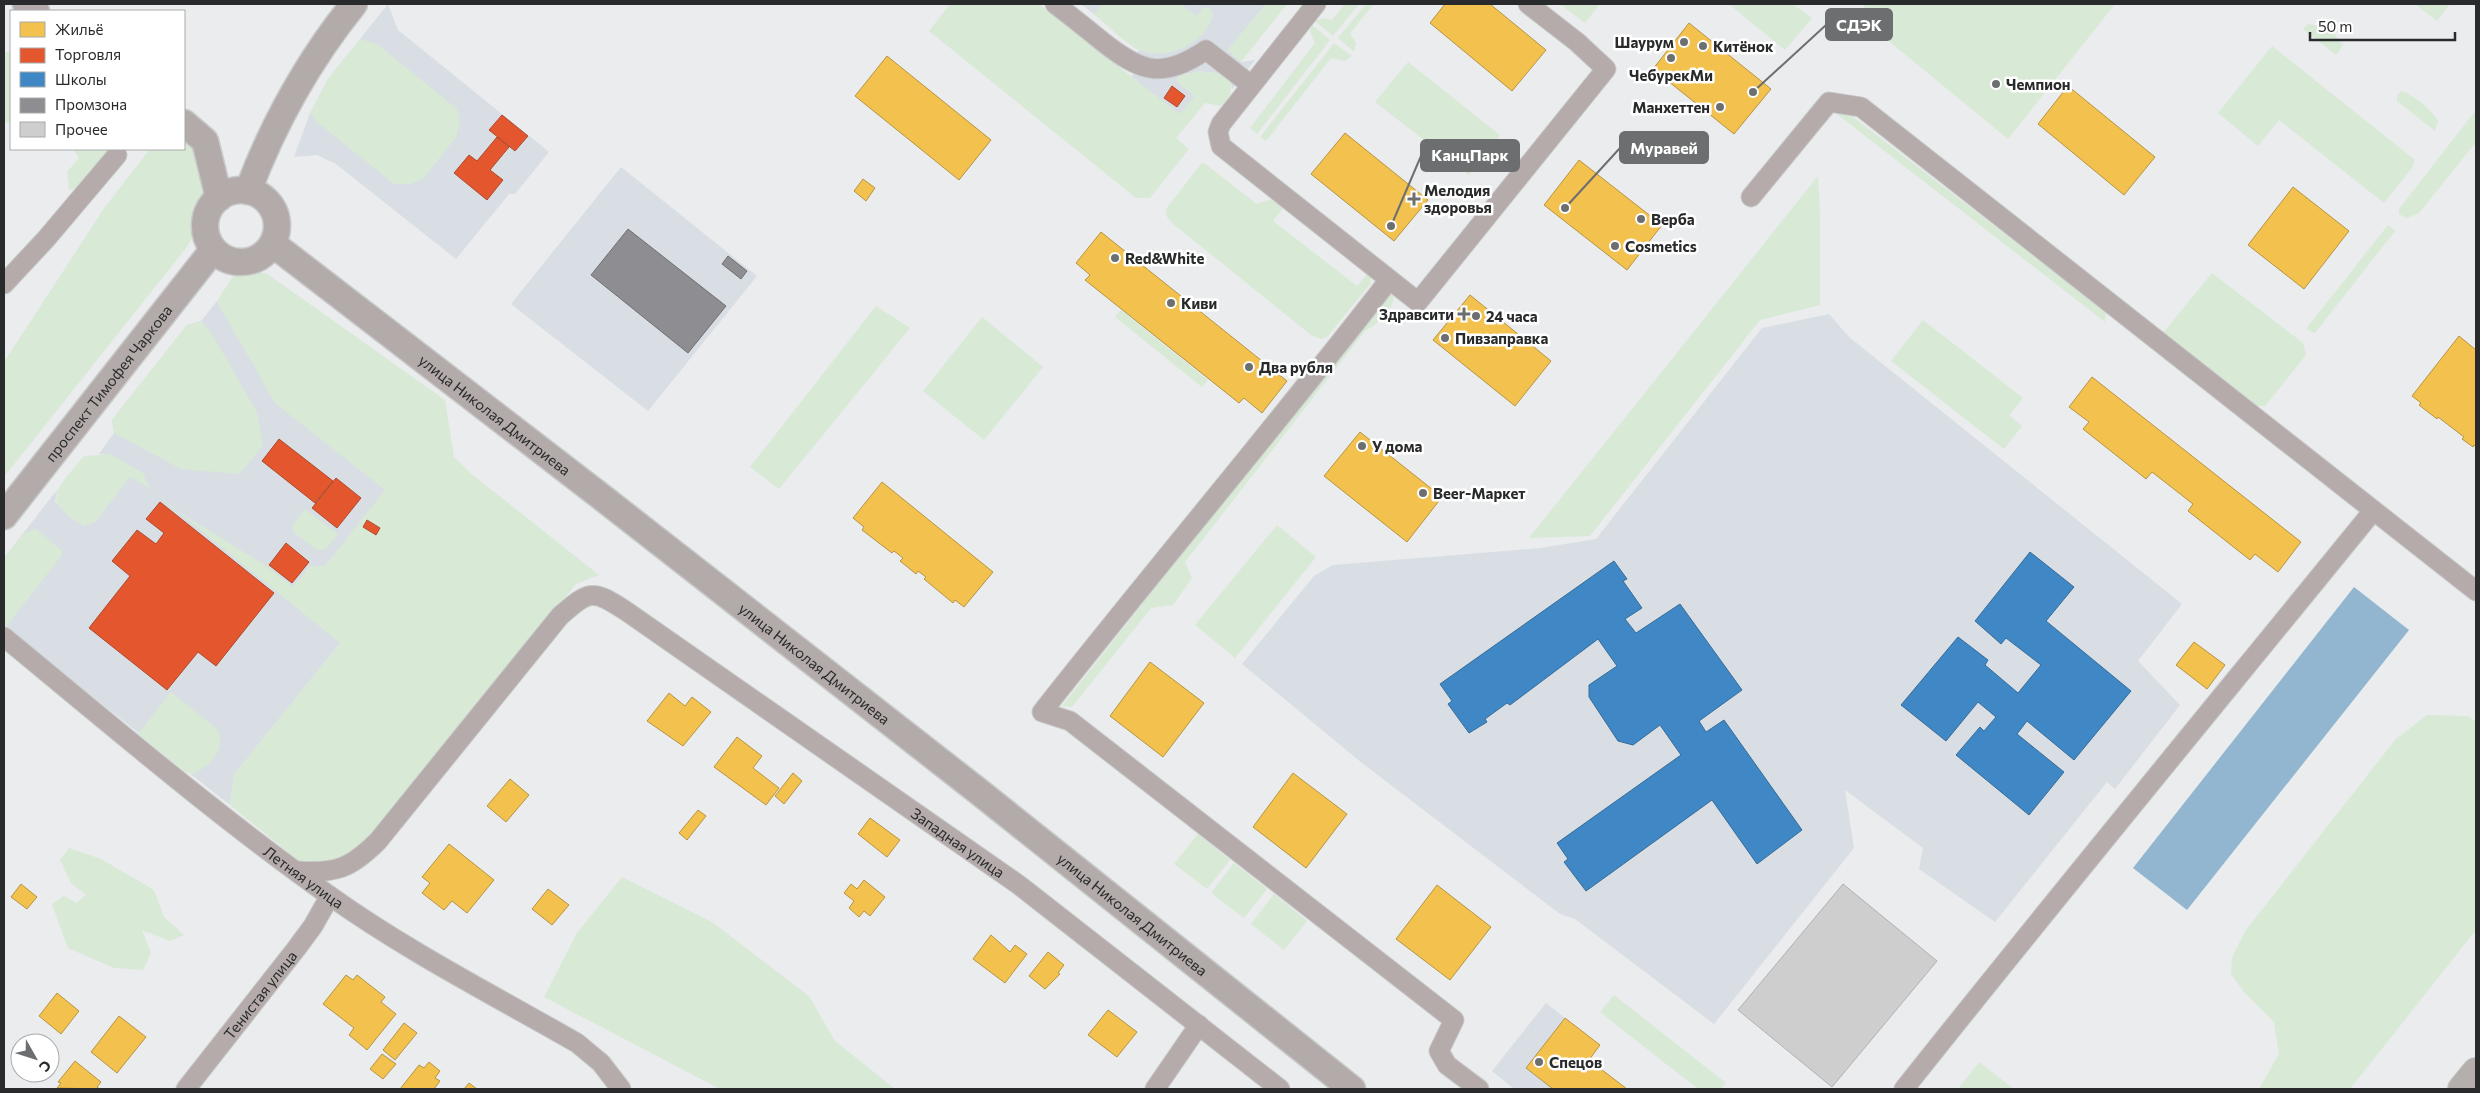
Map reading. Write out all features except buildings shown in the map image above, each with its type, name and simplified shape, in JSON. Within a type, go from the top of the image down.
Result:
[{"type":"main road","points":[[248,191],[265,145],[297,85],[354,4]]},
{"type":"main road","points":[[185,124],[205,141],[219,198]]},
{"type":"main road","points":[[233,191],[248,191],[259,195],[274,211],[277,228],[273,244],[261,257],[244,263],[228,260],[214,250],[207,239],[205,224],[209,209],[219,198],[233,191]]},
{"type":"main road","name":"улица Николая Дмитриева","points":[[273,244],[948,767],[1352,1089]]},
{"type":"main road","name":"проспект Тимофея Чаркова","points":[[4,516],[214,250]]},
{"type":"main road","points":[[2462,1089],[2476,1072]]},
{"type":"street","points":[[1056,4],[1125,59],[1139,66],[1156,69],[1175,65],[1192,59],[1206,50],[1251,85]]},
{"type":"street","points":[[1316,4],[1222,124],[1218,132],[1221,146],[1418,302],[1606,69],[1577,42],[1528,4]]},
{"type":"street","points":[[1751,197],[1828,102],[1861,107],[2476,591]]},
{"type":"street","points":[[4,284],[46,239],[117,155]]},
{"type":"street","points":[[1389,280],[1322,367],[1183,534],[1042,712],[1070,721],[1454,1020],[1439,1051],[1447,1065],[1479,1089]]},
{"type":"street","points":[[1904,1089],[2055,899],[2221,700],[2373,511]]},
{"type":"street","name":"Западная улица","points":[[297,871],[326,873],[346,866],[363,856],[378,841],[560,616],[579,599],[592,594],[605,598],[626,611],[1019,885],[1280,1089]]},
{"type":"street","name":"Летняя улица","points":[[4,637],[198,795],[330,896],[372,925],[577,1043],[601,1063],[621,1089]]},
{"type":"street","name":"Тенистая улица","points":[[186,1089],[296,949],[330,896]]},
{"type":"street","points":[[1155,1089],[1199,1025]]},
{"type":"shaded area","points":[[388,4],[398,30],[549,152],[515,194],[509,194],[456,259],[336,164],[317,155],[294,157],[310,113],[328,79]]},
{"type":"shaded area","points":[[1081,4],[1266,4],[1228,50],[1241,62],[1255,60],[1232,89],[1230,75],[1199,71],[1178,76],[1177,82],[1195,96],[1179,115],[1132,77],[1139,50]]},
{"type":"shaded area","points":[[621,167],[757,276],[648,411],[511,304]]},
{"type":"shaded area","points":[[217,301],[248,355],[459,495],[234,775],[230,805],[4,627],[4,558],[57,490],[55,502],[95,522],[130,476],[150,488],[110,454],[99,454],[114,433],[112,420],[187,325],[201,321]]},
{"type":"shaded area","points":[[1829,314],[1849,337],[2182,604],[2138,661],[2180,705],[2115,789],[2107,782],[1995,922],[1919,869],[1923,848],[1845,790],[1854,848],[1714,1024],[1575,919],[1560,914],[1362,763],[1242,664],[1314,576],[1333,565],[1541,548],[1596,539],[1762,328]]},
{"type":"shaded area","points":[[1546,1003],[1565,1018],[1526,1068],[1553,1089],[1514,1089],[1492,1071]]},
{"type":"green space","points":[[950,4],[1039,4],[1179,114],[1195,96],[1177,82],[1178,76],[1199,71],[1230,75],[1230,96],[1221,106],[1205,103],[1176,138],[1189,149],[1150,198],[1136,198],[929,31]]},
{"type":"green space","points":[[1103,4],[1181,4],[1196,16],[1204,7],[1210,9],[1213,14],[1203,34],[1194,41],[1173,51],[1150,53],[1139,50],[1129,44],[1094,14]]},
{"type":"green space","points":[[1266,4],[1287,4],[1241,62],[1228,50]]},
{"type":"green space","points":[[1345,4],[1359,4],[1333,36],[1315,21],[1325,18],[1332,20]]},
{"type":"green space","points":[[1366,4],[1374,4],[1350,33],[1356,43],[1354,52],[1338,38]]},
{"type":"green space","points":[[1560,4],[1600,4],[1585,23]]},
{"type":"green space","points":[[1729,4],[1793,4],[1812,18],[1785,50]]},
{"type":"green space","name":"Чемпион","points":[[1866,4],[2115,4],[2008,139],[1857,15]]},
{"type":"green space","points":[[2415,4],[2450,4],[2437,21]]},
{"type":"green space","points":[[2308,24],[2324,28],[2340,41],[2343,45],[2336,55],[2303,29]]},
{"type":"green space","points":[[1312,25],[1330,40],[1257,134],[1250,128],[1315,43],[1310,32]]},
{"type":"green space","points":[[360,39],[377,44],[457,109],[460,122],[456,137],[424,178],[411,184],[394,184],[317,122],[310,113],[328,79]]},
{"type":"green space","points":[[1334,43],[1352,56],[1345,61],[1331,58],[1266,141],[1260,137]]},
{"type":"green space","points":[[2272,46],[2415,160],[2412,168],[2384,203],[2279,120],[2258,146],[2218,113]]},
{"type":"green space","points":[[4,52],[10,52],[10,123],[4,122]]},
{"type":"green space","points":[[1408,62],[1500,135],[1469,175],[1375,102]]},
{"type":"green space","points":[[2401,91],[2421,103],[2435,116],[2438,121],[2435,131],[2397,101],[2397,96]]},
{"type":"green space","points":[[1844,110],[2106,312],[2105,322],[1833,111]]},
{"type":"green space","points":[[2476,110],[2476,142],[2419,213],[2407,218],[2399,214],[2399,209]]},
{"type":"green space","points":[[185,139],[191,146],[199,167],[203,191],[201,214],[195,233],[186,248],[4,477],[4,362],[105,207],[149,150],[185,150]]},
{"type":"green space","points":[[74,150],[124,150],[118,159],[95,166],[95,175],[85,189],[69,189],[67,172],[79,158]]},
{"type":"green space","points":[[1204,163],[1257,204],[1273,198],[1284,207],[1273,221],[1357,286],[1368,273],[1371,277],[1371,283],[1327,337],[1321,339],[1311,335],[1167,217],[1166,209],[1201,164]]},
{"type":"green space","points":[[1818,176],[1820,305],[1760,320],[1590,536],[1529,538]]},
{"type":"green space","points":[[2388,225],[2395,231],[2315,333],[2306,329]]},
{"type":"green space","points":[[235,273],[266,273],[445,400],[454,457],[469,472],[599,575],[576,584],[379,829],[354,853],[328,865],[301,863],[230,805],[234,775],[340,643],[145,485],[130,477],[95,522],[84,526],[70,517],[57,501],[60,486],[84,456],[110,454],[143,473],[150,489],[184,515],[265,565],[293,587],[310,566],[325,566],[385,490],[275,403],[217,301]]},
{"type":"green space","points":[[2212,273],[2303,343],[2306,355],[2265,406],[2255,406],[2163,333]]},
{"type":"green space","points":[[1390,289],[1394,296],[1387,312],[1375,325],[1365,331],[1185,562],[1192,578],[1173,605],[1151,608],[1072,707],[1062,706]]},
{"type":"green space","points":[[876,306],[910,328],[779,489],[750,467]]},
{"type":"green space","points":[[1121,310],[1208,380],[1202,387],[1115,317]]},
{"type":"green space","points":[[982,317],[1043,367],[984,440],[923,391]]},
{"type":"green space","points":[[1923,320],[2023,398],[2009,415],[2022,426],[2004,449],[1891,361]]},
{"type":"green space","points":[[201,321],[210,331],[257,412],[263,445],[240,474],[181,469],[114,433],[112,420],[187,325]]},
{"type":"green space","points":[[305,509],[338,534],[326,549],[317,550],[294,533],[292,526]]},
{"type":"green space","points":[[1277,525],[1316,557],[1235,658],[1195,625]]},
{"type":"green space","points":[[36,529],[61,550],[62,555],[5,628],[4,558],[24,533]]},
{"type":"green space","points":[[171,692],[217,729],[220,736],[218,750],[211,762],[193,774],[185,772],[138,734]]},
{"type":"green space","points":[[2427,715],[2468,716],[2476,722],[2476,930],[2350,1089],[2259,1089],[2279,1054],[2274,1022],[2244,992],[2231,974],[2232,957],[2246,930],[2395,740]]},
{"type":"green space","points":[[1198,834],[1230,860],[1207,889],[1174,864]]},
{"type":"green space","points":[[69,848],[101,859],[154,890],[164,917],[184,935],[170,941],[142,930],[151,953],[143,970],[114,968],[68,948],[52,904],[64,896],[76,903],[86,895],[71,883],[60,860]]},
{"type":"green space","points":[[1234,863],[1267,889],[1244,918],[1211,893]]},
{"type":"green space","points":[[622,877],[712,922],[809,996],[835,1041],[895,1089],[720,1089],[544,997],[577,933]]},
{"type":"green space","points":[[1274,894],[1307,921],[1284,950],[1251,924]]},
{"type":"green space","points":[[1614,995],[1726,1083],[1721,1089],[1698,1089],[1600,1012]]},
{"type":"green space","points":[[1979,1062],[2014,1089],[1958,1089]]},
{"type":"water","points":[[2354,587],[2409,630],[2187,910],[2133,868]]},
{"type":"place","name":"Шаурум","points":[[1684,42]]},
{"type":"place","name":"Китёнок","points":[[1703,46]]},
{"type":"place","name":"ЧебурекМи","points":[[1671,58]]},
{"type":"place","name":"Чемпион","points":[[1996,84]]},
{"type":"place","name":"СДЭК","points":[[1753,92]]},
{"type":"place","name":"Манхеттен","points":[[1720,107]]},
{"type":"place","name":"Мелодия здоровья","points":[[1414,199]]},
{"type":"place","name":"Муравей","points":[[1565,208]]},
{"type":"place","name":"Верба","points":[[1641,219]]},
{"type":"place","name":"КанцПарк","points":[[1391,226]]},
{"type":"place","name":"Cosmetics","points":[[1615,246]]},
{"type":"place","name":"Red&White","points":[[1115,258]]},
{"type":"place","name":"Киви","points":[[1171,303]]},
{"type":"place","name":"Здравсити","points":[[1464,314]]},
{"type":"place","name":"24 часа","points":[[1476,316]]},
{"type":"place","name":"Пивзаправка","points":[[1445,338]]},
{"type":"place","name":"Два рубля","points":[[1249,367]]},
{"type":"place","name":"У дома","points":[[1362,446]]},
{"type":"place","name":"Beer-Маркет","points":[[1423,493]]},
{"type":"place","name":"Спецов","points":[[1539,1062]]}]
